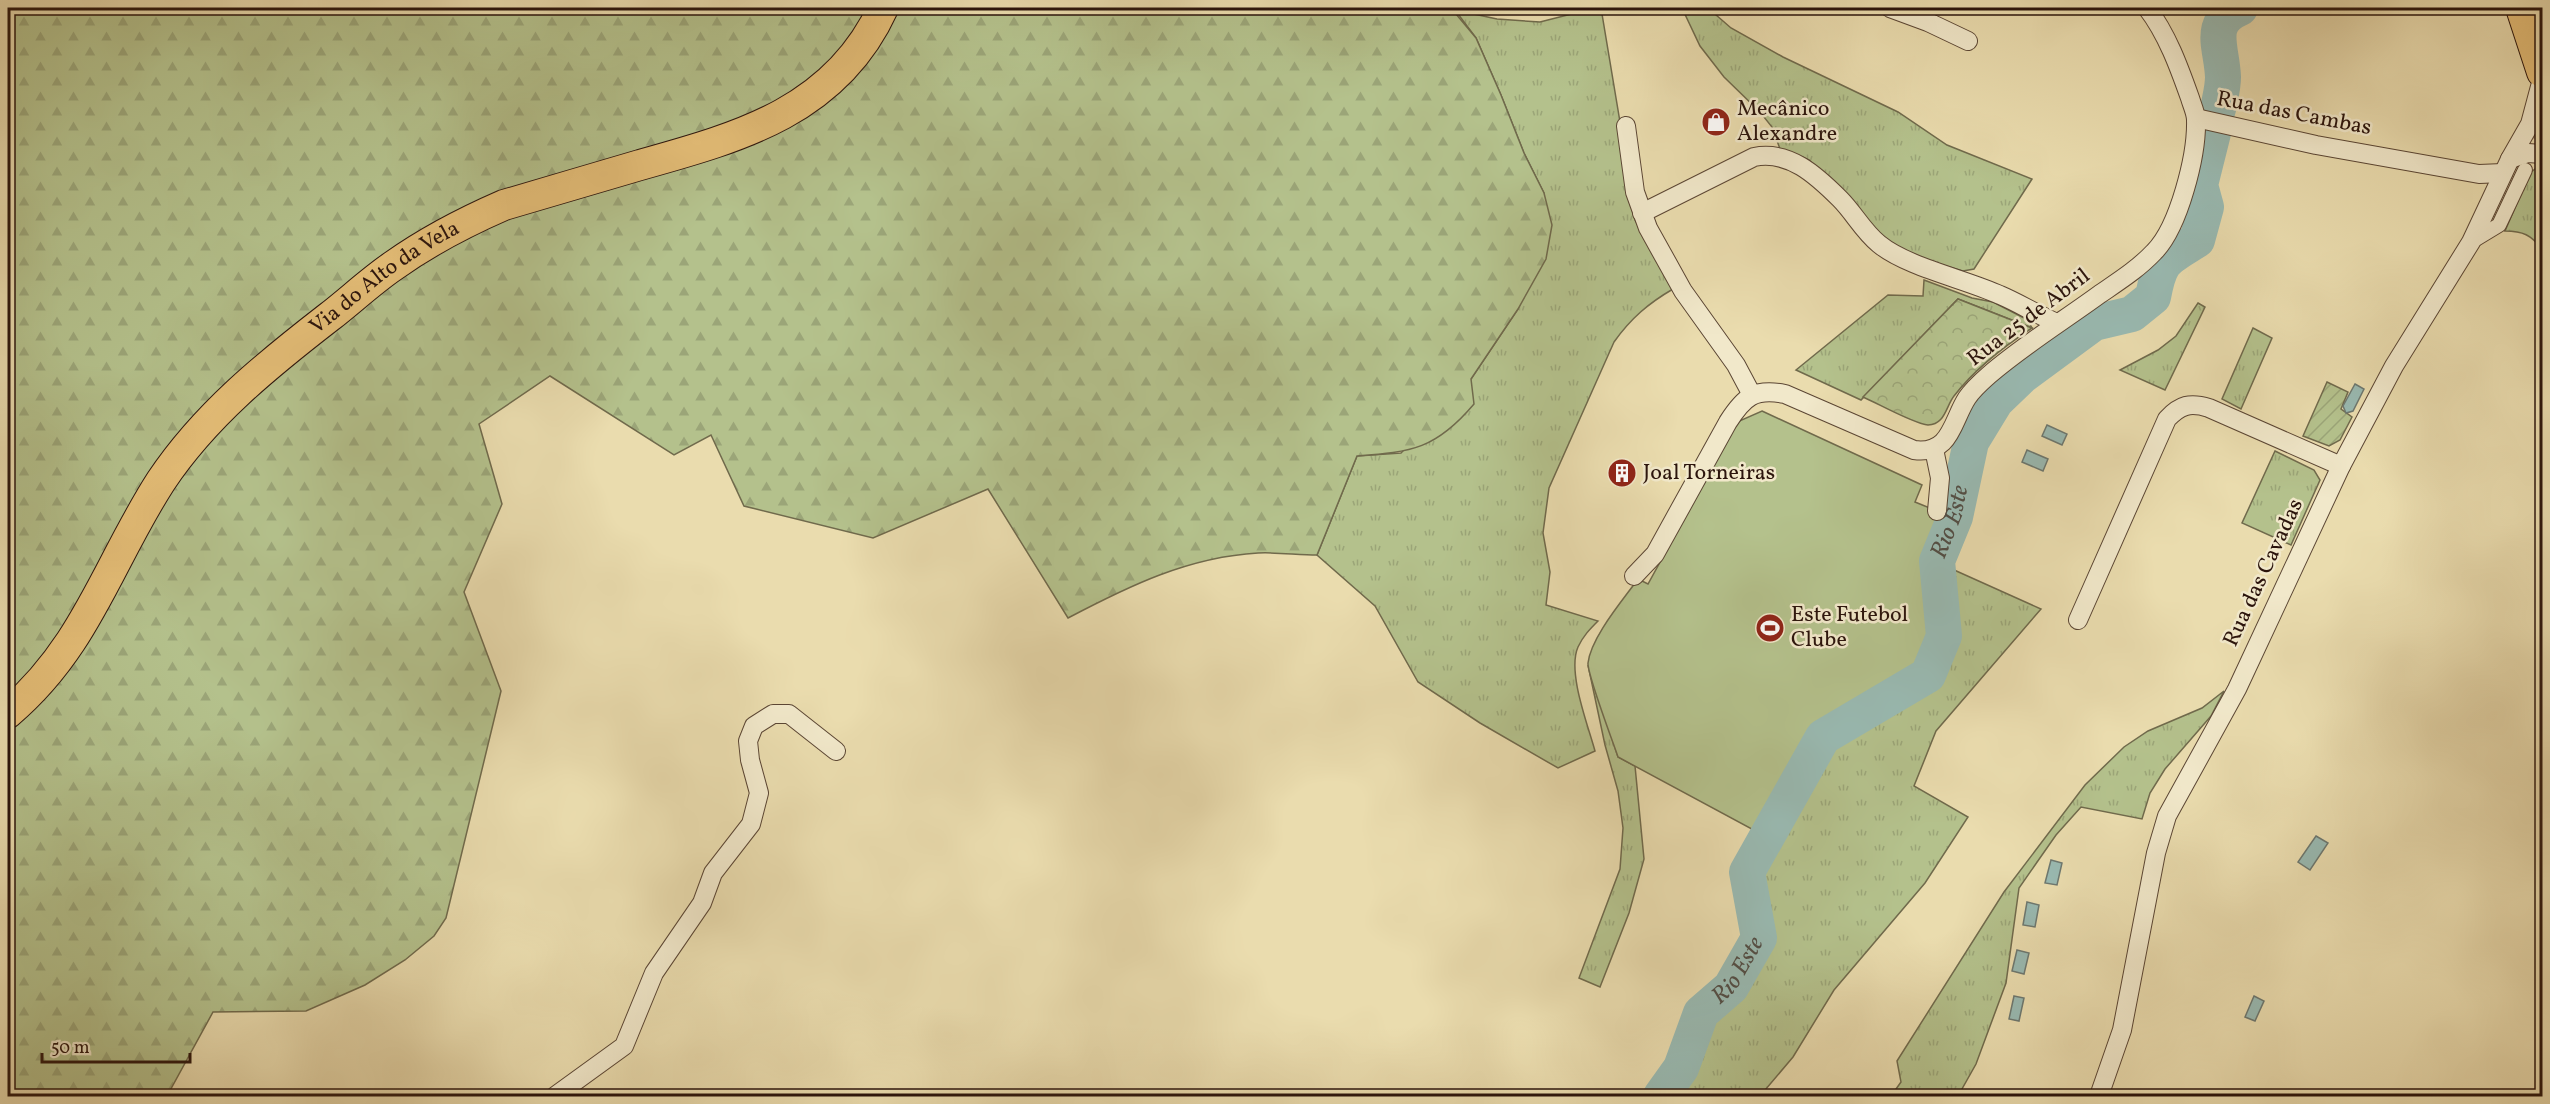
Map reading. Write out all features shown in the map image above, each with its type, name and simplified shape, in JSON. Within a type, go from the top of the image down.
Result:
[{"type":"main road","name":"Via do Alto da Vela","points":[[8,713],[34,689],[72,642],[140,516],[184,449],[212,417],[289,348],[392,266],[472,219],[504,205],[723,141],[781,117],[822,88],[842,70],[860,48],[883,8]]},
{"type":"main road","points":[[2521,8],[2542,72]]},
{"type":"street","points":[[1890,8],[1928,22],[1968,41]]},
{"type":"street","name":"Rua das Cambas","points":[[2147,8],[2157,21],[2170,47],[2196,118],[2316,145],[2480,174],[2506,166],[2528,153],[2542,154]]},
{"type":"street","name":"Rua das Cavadas","points":[[2099,1096],[2122,1030],[2156,853],[2167,816],[2237,689],[2341,466],[2394,366],[2470,242],[2506,166],[2530,124],[2542,79]]},
{"type":"street","name":"Rua 25 de Abril","points":[[1934,449],[1951,433],[1967,398],[1979,384],[2057,324],[2137,268],[2155,251],[2170,232],[2180,208],[2190,164],[2196,118]]},
{"type":"street","points":[[1626,126],[1635,192],[1642,213],[1683,291],[1741,372],[1752,395]]},
{"type":"street","points":[[1642,213],[1754,157],[1769,154],[1784,157],[1800,165],[1840,199],[1866,231],[1879,244],[1897,256],[2001,295],[2057,324]]},
{"type":"street","points":[[2470,242],[2499,225],[2525,170]]},
{"type":"street","points":[[1634,576],[1655,554],[1738,407],[1752,395],[1768,391],[1785,394],[1914,450],[1924,452],[1934,449],[1940,478],[1937,511]]},
{"type":"street","points":[[2078,620],[2168,419],[2175,410],[2185,405],[2196,404],[2208,408],[2341,466]]},
{"type":"street","points":[[555,1096],[624,1046],[654,973],[702,903],[713,873],[751,824],[759,793],[750,760],[748,741],[754,726],[773,714],[789,714],[836,751]]},
{"type":"green space","points":[[8,8],[1451,8],[1476,38],[1524,153],[1544,193],[1552,225],[1546,259],[1518,309],[1471,379],[1474,404],[1447,431],[1422,445],[1393,453],[1357,456],[1317,555],[1258,553],[1207,560],[1136,584],[1068,618],[988,489],[873,538],[744,506],[711,435],[674,455],[550,376],[479,424],[502,504],[464,592],[501,691],[446,918],[434,936],[405,960],[365,985],[306,1011],[213,1012],[167,1096],[8,1096]]},
{"type":"green space","points":[[1601,8],[1620,122],[1627,192],[1635,220],[1673,289],[1641,312],[1614,342],[1549,488],[1543,533],[1550,572],[1546,605],[1598,621],[1582,639],[1575,658],[1580,699],[1595,751],[1558,768],[1480,723],[1418,682],[1375,606],[1317,555],[1357,456],[1401,453],[1471,379],[1518,309],[1544,193],[1524,153],[1476,38],[1455,10],[1497,19],[1540,22]]},
{"type":"green space","points":[[1682,8],[1708,8],[1731,28],[1783,57],[1898,112],[1947,145],[2032,179],[1974,269],[1963,271],[1905,254],[1884,239],[1809,160],[1780,149],[1772,127],[1724,77],[1700,46]]},
{"type":"green space","points":[[2535,169],[2542,171],[2542,249],[2526,235],[2505,231],[2530,173]]},
{"type":"green space","points":[[1924,280],[1972,298],[1993,302],[2028,320],[2032,328],[1958,299],[1861,400],[1796,370],[1888,295],[1923,296]]},
{"type":"green space","points":[[1958,299],[2032,328],[1980,368],[1954,396],[1942,418],[1934,424],[1928,425],[1914,421],[1863,397]]},
{"type":"green space","points":[[2198,303],[2205,307],[2165,390],[2120,370],[2158,350],[2176,336]]},
{"type":"green space","points":[[2253,328],[2272,338],[2241,409],[2222,399]]},
{"type":"green space","points":[[2327,382],[2348,392],[2341,409],[2352,417],[2340,440],[2329,446],[2303,436]]},
{"type":"green space","name":"Este Futebol Clube","points":[[1762,411],[1922,485],[1915,502],[1947,515],[1932,561],[1935,636],[1918,671],[1816,734],[1761,834],[1618,757],[1596,694],[1588,663],[1590,653],[1601,631],[1638,579],[1648,584],[1737,422]]},
{"type":"green space","points":[[2275,451],[2314,470],[2320,480],[2291,545],[2242,523]]},
{"type":"green space","points":[[1943,565],[2041,609],[1936,731],[1914,786],[1968,817],[1925,883],[1834,990],[1793,1057],[1760,1096],[1670,1096],[1682,1080],[1708,1017],[1733,994],[1765,941],[1755,873],[1827,741],[1930,682],[1950,637]]},
{"type":"green space","points":[[1588,665],[1618,757],[1635,766],[1644,859],[1629,913],[1600,987],[1579,978],[1620,869],[1623,828],[1618,791],[1605,745]]},
{"type":"green space","points":[[2224,691],[2211,716],[2165,769],[2150,793],[2142,819],[2081,807],[2056,835],[2019,888],[2006,983],[1976,1064],[1958,1096],[1891,1096],[1901,1082],[1897,1061],[2004,892],[2085,785],[2124,747],[2148,731],[2202,708]]},
{"type":"water","points":[[2355,384],[2364,389],[2353,411],[2346,413],[2343,406]]},
{"type":"water","points":[[2047,425],[2067,434],[2062,445],[2042,436]]},
{"type":"water","points":[[2027,450],[2048,459],[2043,471],[2022,462]]},
{"type":"water","points":[[2316,836],[2328,843],[2310,870],[2298,862]]},
{"type":"water","points":[[2051,860],[2062,863],[2057,885],[2045,883]]},
{"type":"water","points":[[2027,902],[2039,905],[2035,927],[2023,925]]},
{"type":"water","points":[[2017,950],[2029,953],[2024,974],[2012,971]]},
{"type":"water","points":[[2014,996],[2024,998],[2019,1021],[2009,1019]]},
{"type":"water","points":[[2254,996],[2264,1001],[2255,1021],[2245,1017]]},
{"type":"waterway","name":"Rio Este","points":[[2218,109],[2223,77],[2219,29],[2229,14],[2240,8]]},
{"type":"waterway","name":"Rio Este","points":[[1661,1096],[1681,1068],[1701,1013],[1731,987],[1759,938],[1747,872],[1823,737],[1928,675],[1944,636],[1937,561],[1955,517],[1971,442],[1996,401],[2022,376],[2094,323],[2132,314],[2153,297],[2158,275],[2166,262],[2197,240],[2206,207],[2200,185],[2213,133]]},
{"type":"tunnel","points":[[2530,160],[2542,132]]},
{"type":"place","name":"Mecânico Alexandre","points":[[1716,122]]},
{"type":"place","name":"Joal Torneiras","points":[[1622,473]]},
{"type":"place","name":"Este Futebol Clube","points":[[1770,628]]}]
